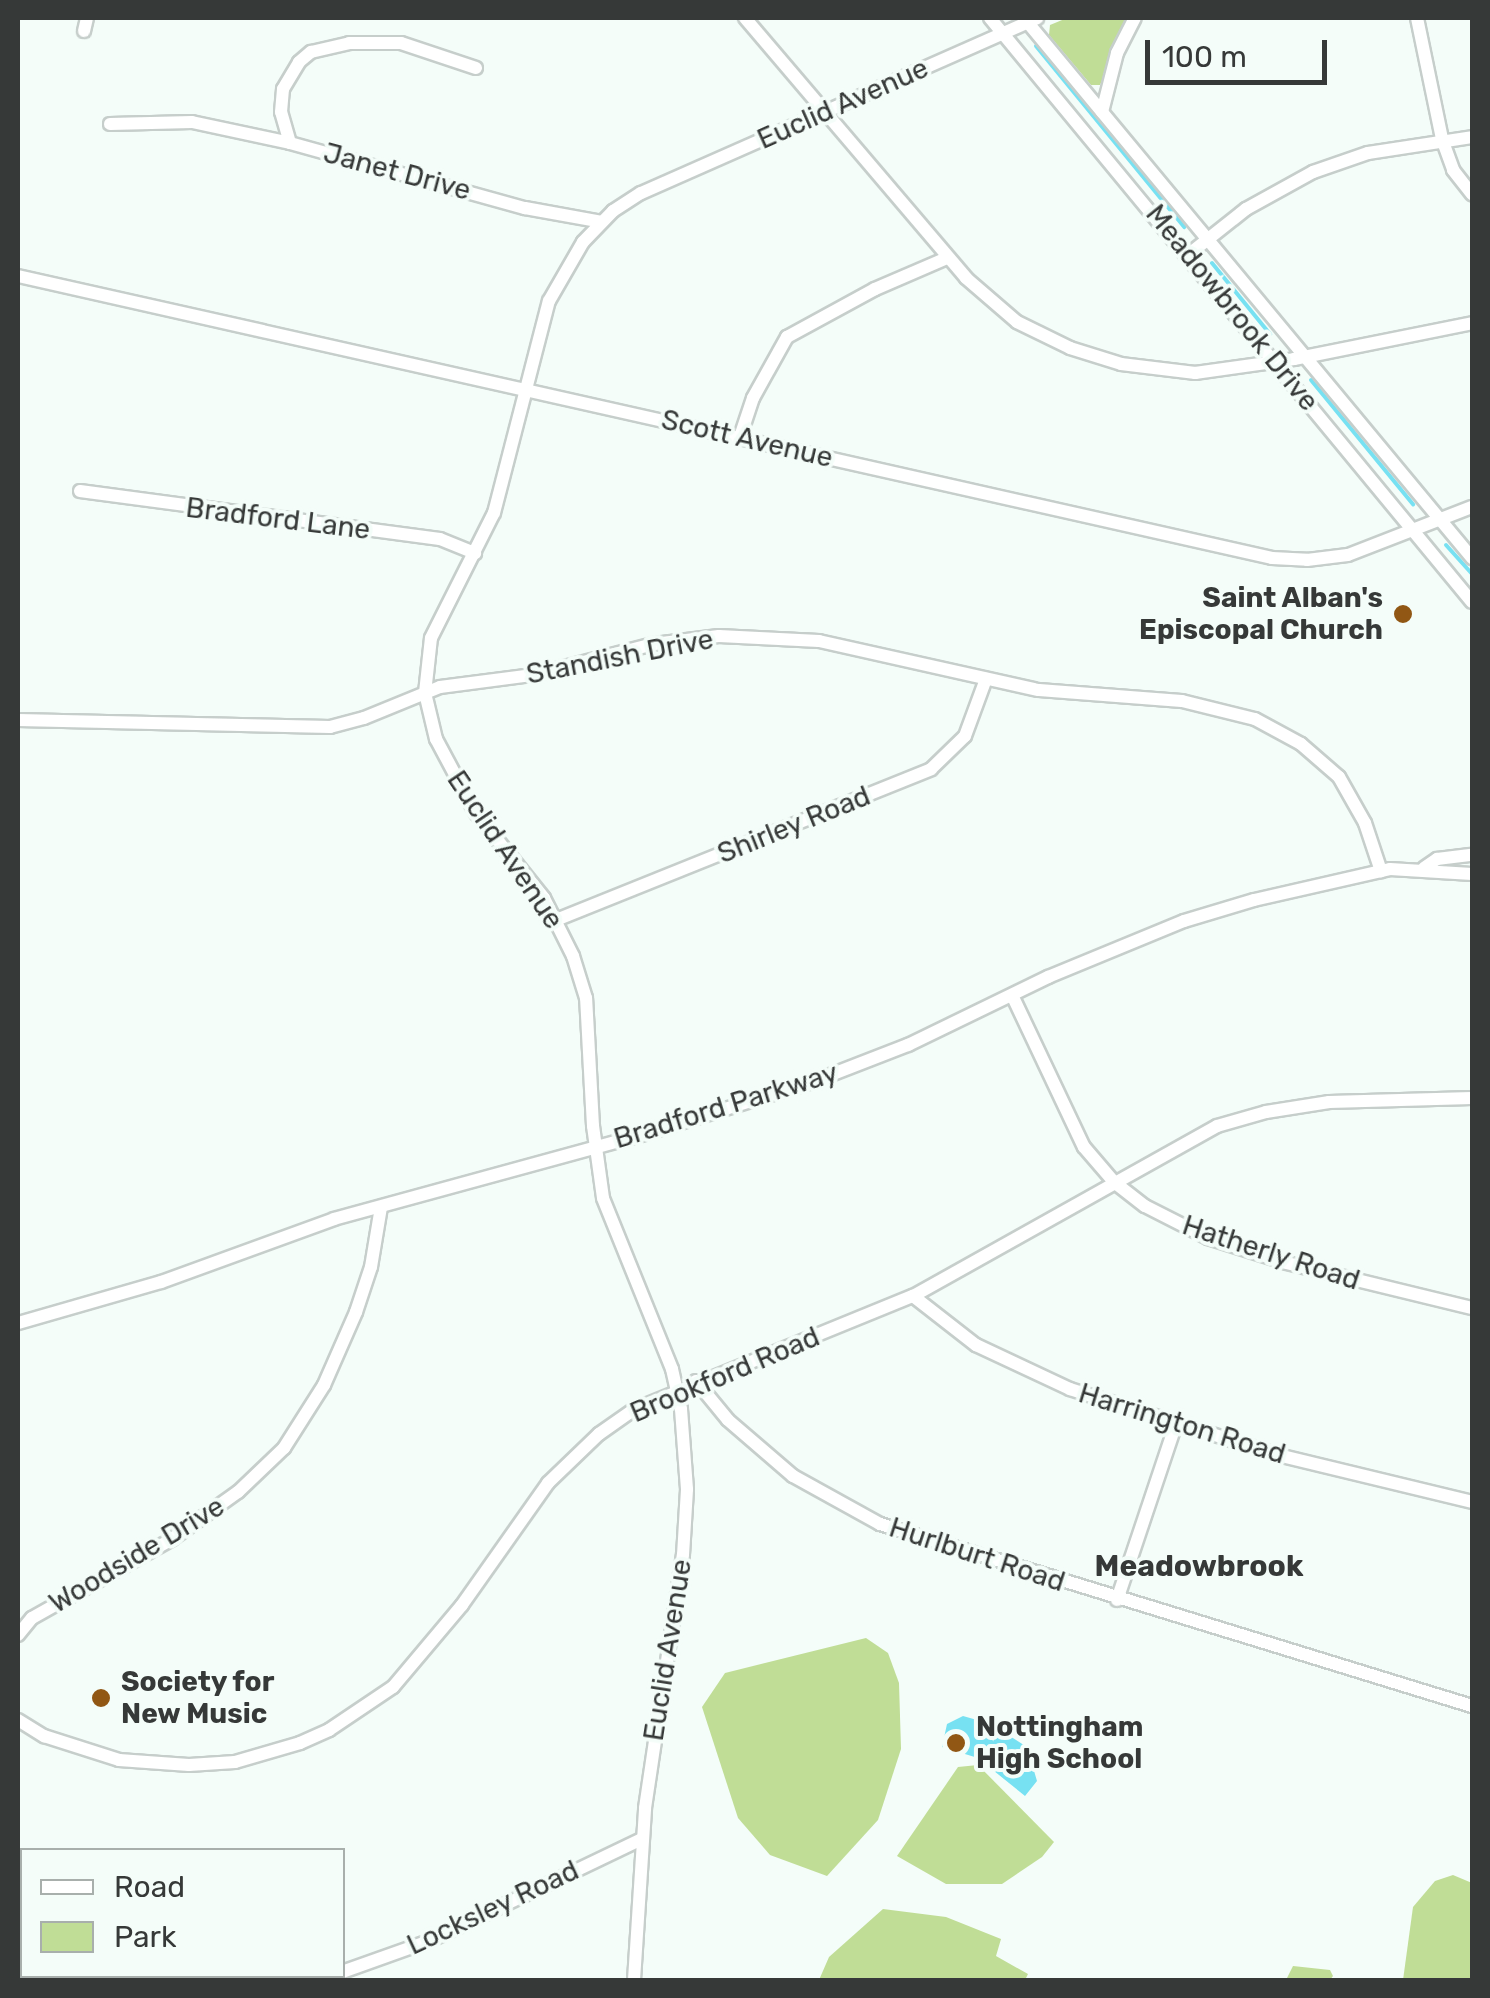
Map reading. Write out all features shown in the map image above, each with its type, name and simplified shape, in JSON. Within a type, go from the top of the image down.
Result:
[{"type":"street","points":[[745,18],[948,258],[998,308],[1070,348],[1154,371],[1195,374],[1306,357],[1472,322]]},
{"type":"street","name":"Meadowbrook Drive","points":[[990,18],[1472,602]]},
{"type":"street","points":[[1102,112],[1117,53],[1136,18]]},
{"type":"street","points":[[1418,18],[1442,140],[1453,170],[1472,194]]},
{"type":"street","name":"Euclid Avenue","points":[[634,1980],[642,1840],[658,1704],[683,1555],[687,1489],[678,1389],[612,1228],[594,1146],[586,998],[556,920],[455,781],[436,740],[426,694],[430,638],[494,513],[549,302],[576,251],[602,222],[641,193],[1029,19]]},
{"type":"street","name":"Meadowbrook Drive","points":[[1029,19],[1472,558]]},
{"type":"street","points":[[290,142],[281,112],[283,89],[299,62],[312,52],[349,43],[401,43],[476,68]]},
{"type":"street","name":"Janet Drive","points":[[110,124],[192,122],[290,142],[525,208],[602,222]]},
{"type":"street","points":[[1188,254],[1246,210],[1313,172],[1368,153],[1472,137]]},
{"type":"street","points":[[740,437],[752,398],[787,337],[860,296],[948,258]]},
{"type":"street","name":"Scott Avenue","points":[[18,276],[1272,558],[1308,560],[1348,555],[1472,507]]},
{"type":"street","name":"Bradford Lane","points":[[80,491],[440,540],[474,553]]},
{"type":"street","name":"Standish Drive","points":[[18,720],[330,726],[364,718],[440,687],[533,676],[654,644],[719,636],[819,641],[1039,690],[1182,701],[1230,709],[1255,719],[1301,744],[1339,777],[1365,823],[1381,871]]},
{"type":"street","name":"Shirley Road","points":[[556,920],[931,769],[965,736],[986,679]]},
{"type":"street","name":"Bradford Parkway","points":[[18,1323],[150,1286],[258,1245],[381,1207],[815,1081],[908,1045],[1184,921],[1254,900],[1381,871],[1424,868],[1437,859],[1472,854]]},
{"type":"street","name":"Bradford Parkway","points":[[1424,868],[1437,875],[1472,874]]},
{"type":"street","name":"Hatherly Road","points":[[1012,995],[1084,1147],[1114,1182],[1144,1206],[1208,1238],[1287,1263],[1472,1308]]},
{"type":"street","name":"Brookford Road","points":[[18,1720],[44,1736],[92,1754],[189,1765],[260,1756],[328,1730],[393,1687],[564,1465],[632,1410],[913,1296],[1217,1126],[1266,1112],[1328,1102],[1472,1098]]},
{"type":"street","name":"Woodside Drive","points":[[18,1635],[32,1618],[172,1540],[238,1492],[284,1448],[324,1385],[356,1312],[371,1268],[381,1207]]},
{"type":"street","name":"Harrington Road","points":[[913,1296],[932,1314],[998,1357],[1070,1389],[1176,1424],[1374,1480],[1472,1502]]},
{"type":"street","name":"Hurlburt Road","points":[[696,1381],[728,1420],[793,1476],[830,1500],[922,1539],[1472,1706]]},
{"type":"street","points":[[1117,1600],[1176,1424]]},
{"type":"street","name":"Locksley Road","points":[[345,1971],[429,1940],[642,1840]]},
{"type":"green space","points":[[1067,18],[1129,18],[1100,85],[1091,85],[1049,35],[1050,25]]},
{"type":"green space","points":[[866,1638],[888,1653],[899,1683],[901,1749],[878,1820],[827,1876],[770,1855],[738,1818],[702,1707],[725,1673]]},
{"type":"green space","points":[[978,1765],[1054,1842],[1042,1857],[1002,1884],[946,1884],[897,1856],[958,1767]]},
{"type":"green space","points":[[1453,1875],[1472,1883],[1472,1980],[1403,1980],[1413,1907],[1435,1881]]},
{"type":"green space","points":[[883,1909],[946,1917],[1001,1939],[996,1956],[1028,1974],[1025,1980],[819,1980],[829,1957]]},
{"type":"green space","points":[[1293,1966],[1330,1970],[1333,1976],[1330,1980],[1286,1980]]},
{"type":"water","points":[[963,1716],[991,1724],[1027,1747],[1037,1781],[1025,1796],[978,1758],[942,1747],[947,1724]]},
{"type":"waterway","points":[[1036,46],[1184,227]]},
{"type":"waterway","points":[[1212,263],[1270,334]]},
{"type":"waterway","points":[[1311,380],[1413,504]]},
{"type":"waterway","points":[[1446,545],[1472,574]]},
{"type":"place","name":"Saint Alban's Episcopal Church","points":[[1403,614]]},
{"type":"place","name":"Society for New Music","points":[[101,1698]]},
{"type":"place","name":"Nottingham High School","points":[[956,1743]]},
{"type":"district","name":"Meadowbrook","points":[[1199,1566]]}]
